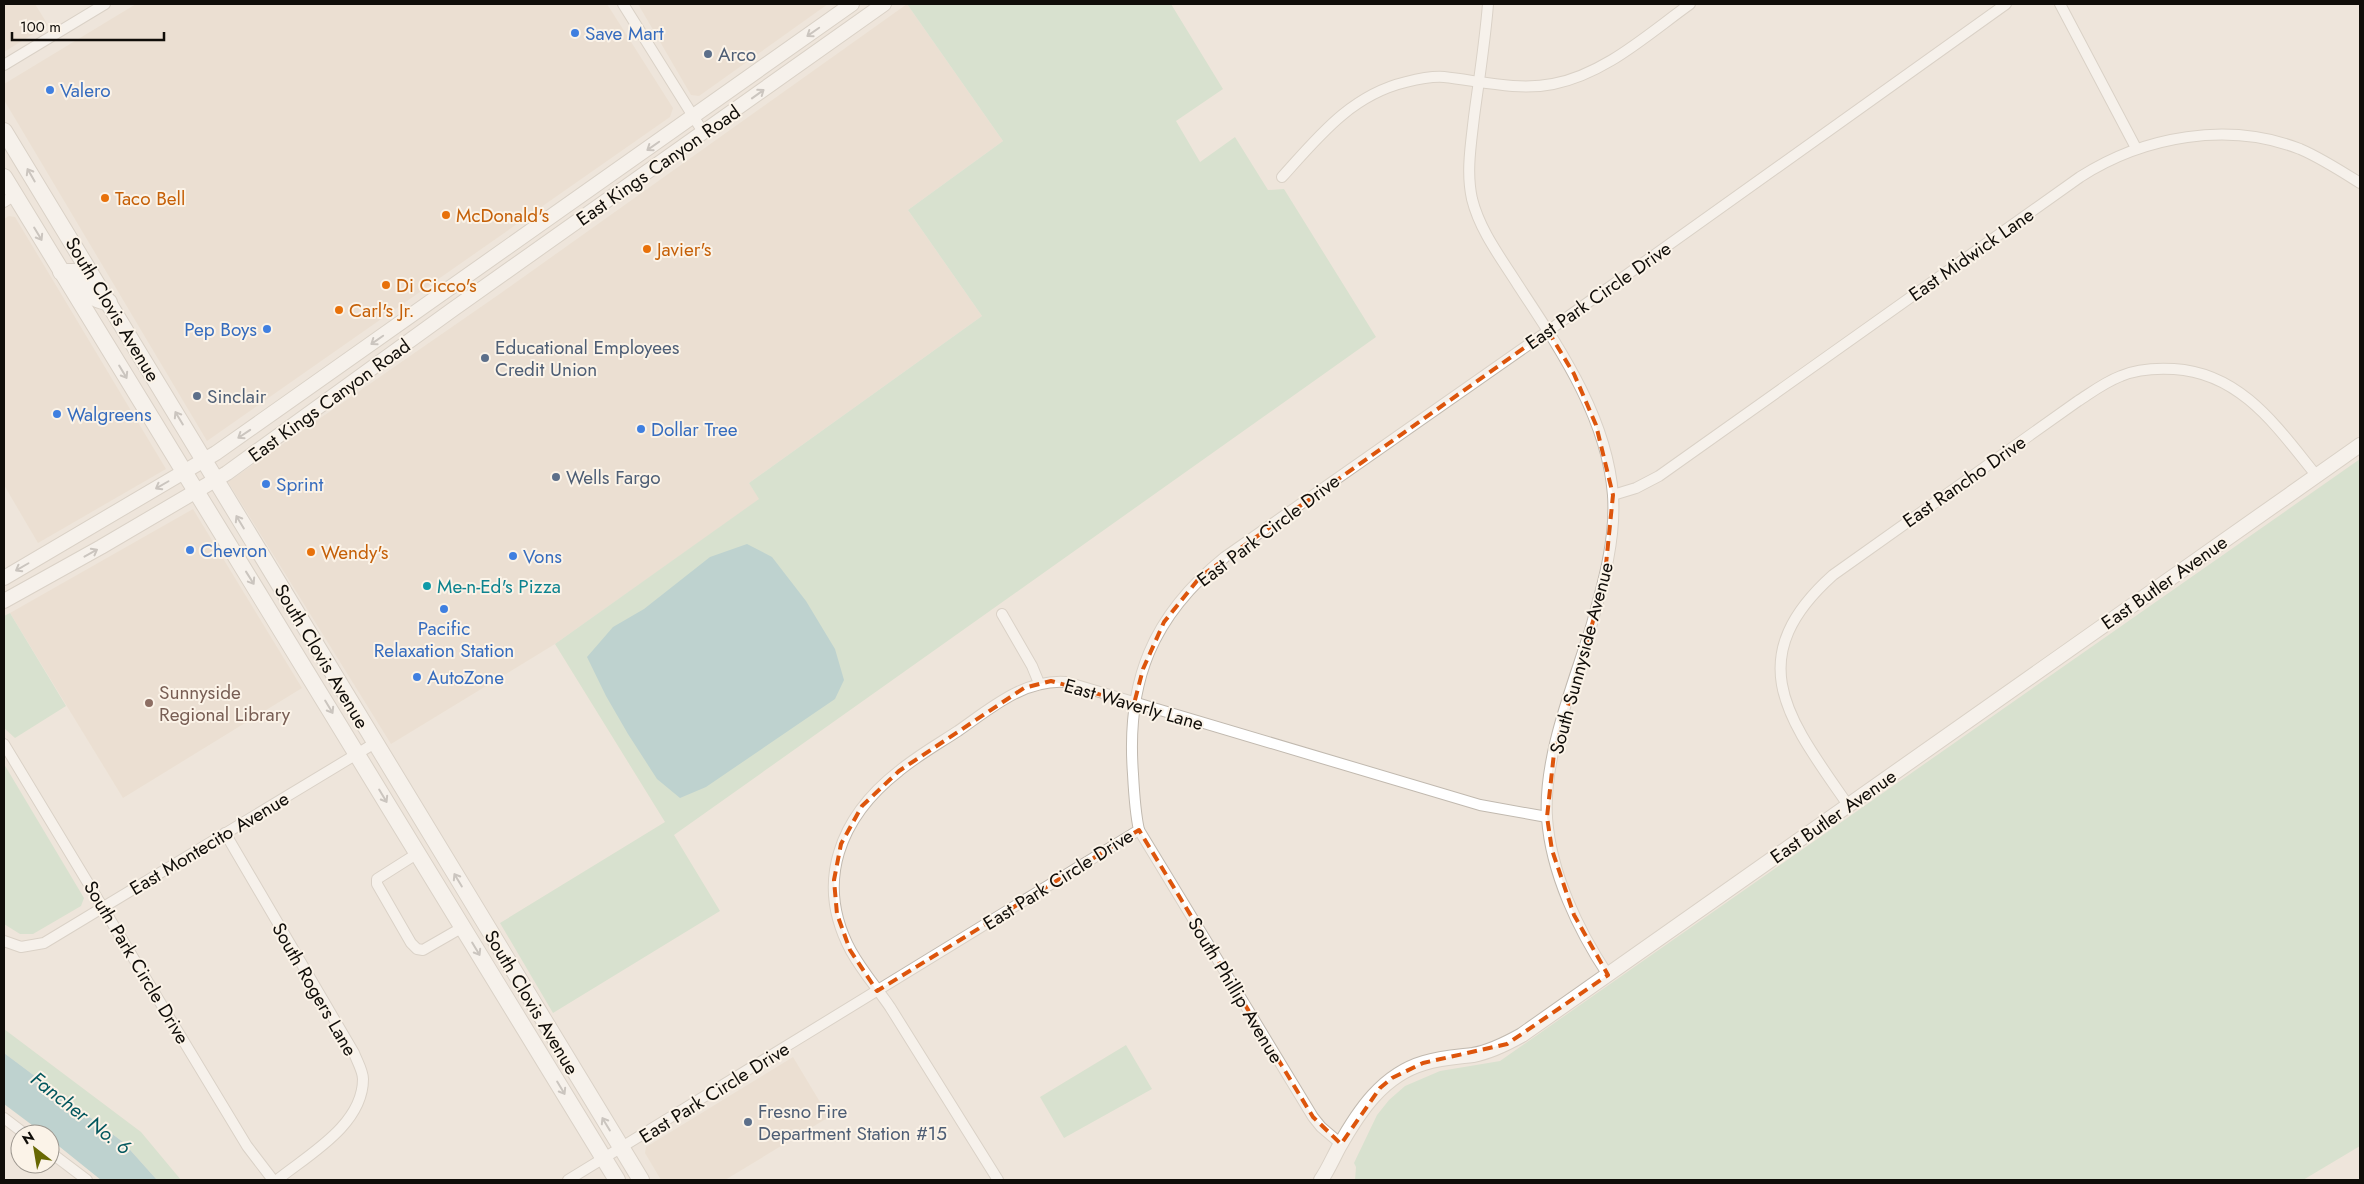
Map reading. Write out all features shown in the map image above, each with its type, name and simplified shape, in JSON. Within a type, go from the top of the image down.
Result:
[{"type":"main road","name":"East Kings Canyon Road","points":[[4,578],[204,460],[527,235],[852,4]]},
{"type":"main road","name":"East Kings Canyon Road","points":[[4,601],[215,480],[884,4]]},
{"type":"main road","name":"South Clovis Avenue","points":[[4,130],[640,1180]]},
{"type":"main road","name":"South Clovis Avenue","points":[[4,177],[9,199],[61,272],[617,1180]]},
{"type":"main road","points":[[9,199],[30,199],[54,230],[72,241]]},
{"type":"main road","points":[[440,319],[442,308],[522,248],[526,244],[527,235]]},
{"type":"main road","points":[[61,272],[75,272],[92,297],[98,301],[109,302]]},
{"type":"main road","name":"East Butler Avenue","points":[[1321,1180],[1341,1144],[1380,1088],[1392,1078],[1407,1069],[1423,1063],[1474,1054],[1507,1044],[1608,975],[2360,445]]},
{"type":"street","points":[[4,65],[104,4]]},
{"type":"street","points":[[623,4],[703,132]]},
{"type":"street","name":"South Sunnyside Avenue","points":[[1488,4],[1470,151],[1472,198],[1480,222],[1492,245],[1574,374],[1596,425],[1609,471],[1612,495],[1612,533],[1604,584],[1554,753],[1547,817],[1552,850],[1574,915],[1595,956],[1608,975]]},
{"type":"street","name":"East Park Circle Drive","points":[[568,1180],[1139,830],[1134,801],[1131,744],[1134,704],[1143,669],[1164,622],[1201,576],[1225,557],[1548,331],[2006,4]]},
{"type":"street","points":[[2060,4],[2136,148]]},
{"type":"street","points":[[1282,177],[1330,124],[1367,96],[1420,78],[1441,77],[1515,86],[1534,86],[1569,80],[1603,65],[1686,5]]},
{"type":"street","name":"East Midwick Lane","points":[[1612,495],[1636,488],[1659,476],[2080,176],[2116,155],[2157,142],[2202,136],[2250,137],[2299,149],[2360,183]]},
{"type":"street","name":"East Rancho Drive","points":[[1848,805],[1802,737],[1786,704],[1781,684],[1782,668],[1784,644],[1792,624],[1811,596],[1833,575],[2070,406],[2122,375],[2161,368],[2197,372],[2213,376],[2255,404],[2316,475]]},
{"type":"street","points":[[1002,614],[1032,666],[1039,683]]},
{"type":"street","name":"East Waverly Lane","points":[[998,1180],[890,1007],[850,950],[837,914],[833,896],[836,862],[849,827],[862,806],[899,771],[1012,694],[1039,683],[1066,682],[1134,704],[1480,805],[1547,817]]},
{"type":"street","name":"East Montecito Avenue","points":[[4,941],[21,947],[44,943],[375,743]]},
{"type":"street","name":"South Park Circle Drive","points":[[4,744],[247,1146],[275,1180]]},
{"type":"street","name":"South Phillip Avenue","points":[[1139,830],[1313,1117],[1321,1127],[1341,1144]]},
{"type":"street","name":"South Rogers Lane","points":[[225,833],[354,1053],[363,1078],[359,1101],[346,1121],[329,1139],[275,1180]]},
{"type":"street","points":[[418,853],[377,879],[376,884],[411,944],[417,949],[423,950],[462,927]]},
{"type":"street","points":[[60,1160],[87,1180]]},
{"type":"highlighted area","points":[[1548,331],[1574,374],[1596,425],[1613,495],[1604,584],[1554,753],[1547,817],[1552,850],[1574,915],[1608,975],[1507,1044],[1423,1063],[1392,1078],[1380,1088],[1341,1144],[1313,1117],[1139,830],[877,991],[850,950],[837,914],[834,880],[841,844],[862,806],[899,771],[1024,688],[1051,681],[1134,704],[1143,669],[1164,622],[1201,576]]},
{"type":"shaded area","points":[[4,4],[35,4],[48,25],[4,52]]},
{"type":"shaded area","points":[[136,4],[607,4],[673,108],[670,117],[207,441],[4,100],[4,84]]},
{"type":"shaded area","points":[[638,4],[828,4],[699,96],[691,95]]},
{"type":"shaded area","points":[[907,4],[1003,141],[908,210],[982,316],[749,483],[760,499],[555,644],[391,744],[228,482],[501,293]]},
{"type":"shaded area","points":[[9,216],[15,217],[166,469],[38,543],[4,485],[4,219]]},
{"type":"shaded area","points":[[193,509],[302,688],[123,798],[10,613]]},
{"type":"shaded area","points":[[793,1057],[829,1117],[725,1180],[661,1180],[645,1153],[646,1147]]},
{"type":"green space","points":[[907,4],[1171,4],[1223,89],[1176,121],[1200,162],[1235,137],[1268,190],[1284,189],[1376,337],[674,835],[720,911],[553,1013],[500,923],[665,822],[555,644],[759,499],[749,483],[982,316],[908,210],[1003,141]]},
{"type":"green space","points":[[2360,459],[2360,1146],[2303,1180],[1355,1180],[1356,1167],[1354,1163],[1377,1115],[1389,1100],[1405,1086],[1440,1071],[1500,1061]]},
{"type":"green space","points":[[10,613],[66,706],[15,738],[4,728],[4,616]]},
{"type":"green space","points":[[4,764],[84,898],[81,906],[33,934],[20,934],[4,924]]},
{"type":"green space","points":[[4,1029],[141,1132],[181,1180],[157,1180],[123,1142],[4,1053]]},
{"type":"green space","points":[[1126,1045],[1152,1089],[1064,1138],[1040,1097]]},
{"type":"water","points":[[747,544],[772,557],[806,601],[835,649],[844,680],[835,699],[706,787],[680,798],[657,779],[606,696],[587,657],[613,627],[644,609],[710,557]]},
{"type":"water","name":"Fancher No. 6","points":[[4,1053],[123,1142],[157,1180],[101,1180],[60,1147],[60,1124],[31,1124],[4,1104]]},
{"type":"place","name":"Save Mart","points":[[575,33]]},
{"type":"place","name":"Arco","points":[[708,54]]},
{"type":"place","name":"Valero","points":[[50,90]]},
{"type":"place","name":"Taco Bell","points":[[105,198]]},
{"type":"place","name":"McDonald's","points":[[446,215]]},
{"type":"place","name":"Javier's","points":[[647,249]]},
{"type":"place","name":"Di Cicco's","points":[[386,285]]},
{"type":"place","name":"Carl's Jr.","points":[[339,310]]},
{"type":"place","name":"Pep Boys","points":[[267,329]]},
{"type":"place","name":"Educational Employees Credit Union","points":[[485,358]]},
{"type":"place","name":"Sinclair","points":[[197,396]]},
{"type":"place","name":"Walgreens","points":[[57,414]]},
{"type":"place","name":"Dollar Tree","points":[[641,429]]},
{"type":"place","name":"Wells Fargo","points":[[556,477]]},
{"type":"place","name":"Sprint","points":[[266,484]]},
{"type":"place","name":"Chevron","points":[[190,550]]},
{"type":"place","name":"Wendy's","points":[[311,552]]},
{"type":"place","name":"Vons","points":[[513,556]]},
{"type":"place","name":"Me-n-Ed's Pizza","points":[[427,586]]},
{"type":"place","name":"Pacific Relaxation Station","points":[[444,609]]},
{"type":"place","name":"AutoZone","points":[[417,677]]},
{"type":"place","name":"Sunnyside Regional Library","points":[[149,703]]},
{"type":"place","name":"Fresno Fire Department Station #15","points":[[748,1122]]}]
